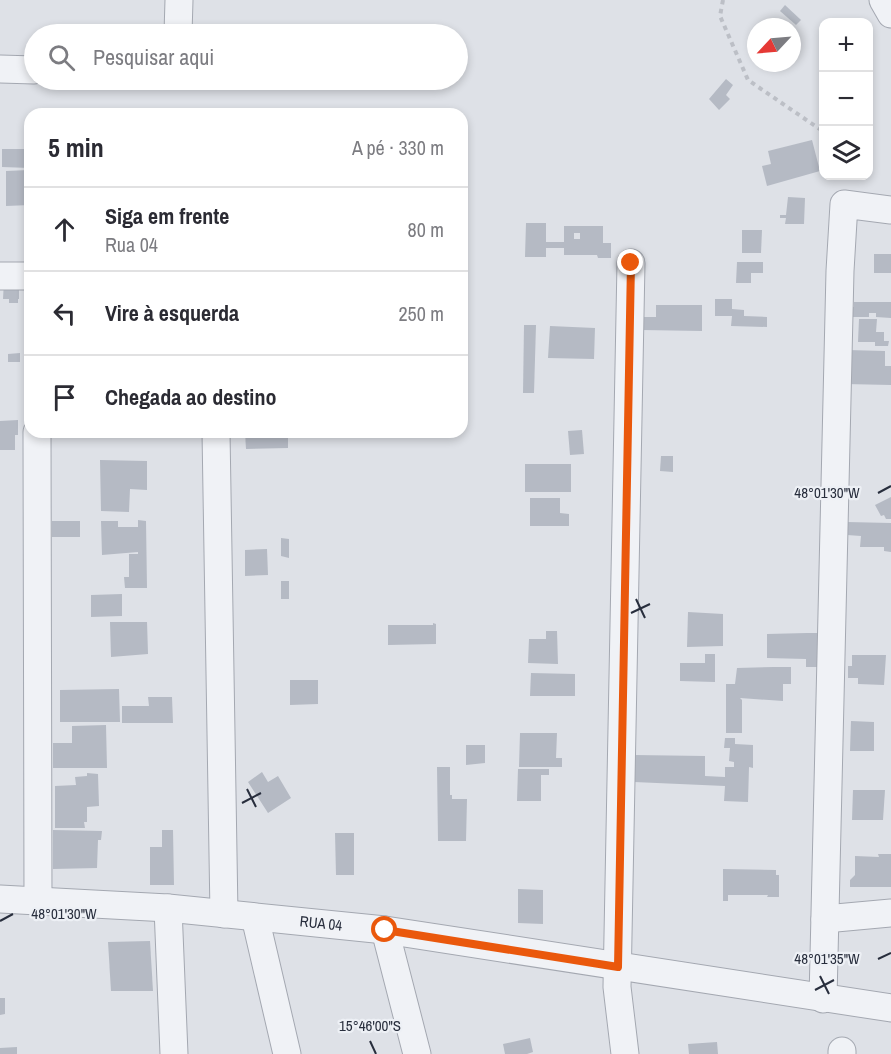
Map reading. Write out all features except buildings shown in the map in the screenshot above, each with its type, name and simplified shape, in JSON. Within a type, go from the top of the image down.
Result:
[{"type":"street","points":[[178,24],[179,0]]},
{"type":"street","points":[[883,0],[891,15]]},
{"type":"street","points":[[0,69],[24,70]]},
{"type":"street","points":[[823,999],[840,271],[844,204],[891,210]]},
{"type":"street","points":[[625,1054],[617,987],[631,263]]},
{"type":"street","points":[[0,276],[24,276]]},
{"type":"street","points":[[37,438],[38,901]]},
{"type":"street","points":[[216,438],[224,914]]},
{"type":"street","name":"RUA 04","points":[[0,899],[168,908],[385,930],[891,1008]]},
{"type":"street","points":[[168,908],[174,1054]]},
{"type":"street","points":[[825,919],[891,913]]},
{"type":"street","points":[[255,917],[287,1054]]},
{"type":"street","points":[[385,930],[417,1054]]},
{"type":"path","points":[[723,0],[720,16],[748,80],[819,129]]},
{"type":"route","points":[[385,930],[618,967],[631,263]]}]
